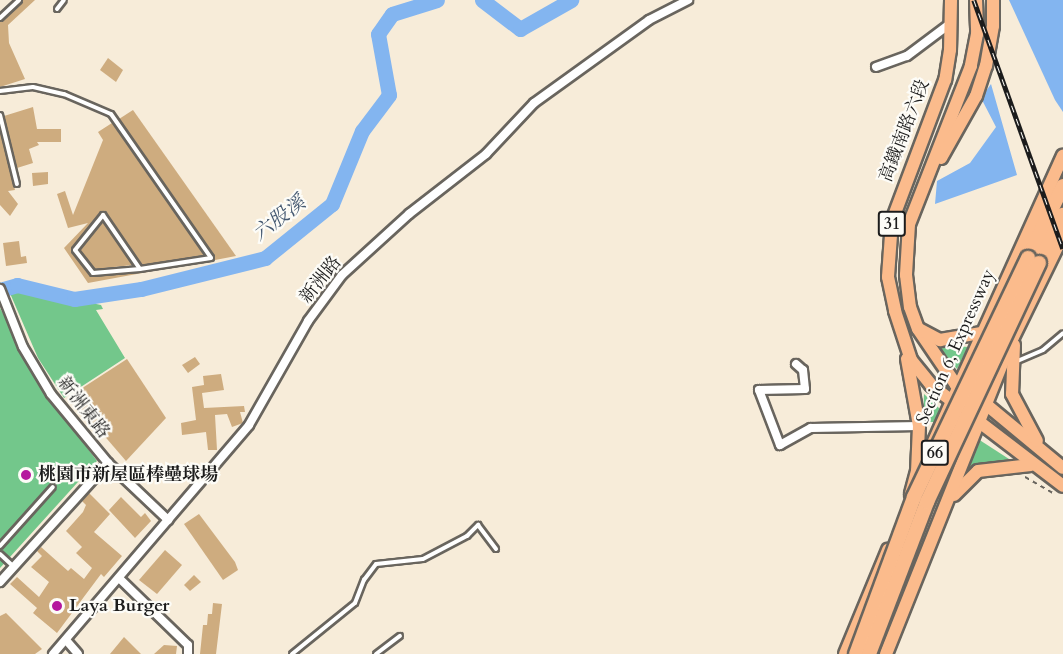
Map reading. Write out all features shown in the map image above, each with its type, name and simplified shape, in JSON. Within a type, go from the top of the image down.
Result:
[{"type":"highway","name":"66","points":[[869,654],[927,502],[1033,261],[1063,186]]},
{"type":"highway","name":"66","points":[[856,654],[914,497],[1033,261],[1063,214]]},
{"type":"main road","name":"高鐵南路六段","points":[[951,0],[952,22],[945,80],[892,222],[888,277],[895,311],[911,360],[949,402],[1031,465],[1063,486]]},
{"type":"main road","name":"高鐵南路六段","points":[[976,0],[976,34],[971,66],[909,224],[906,275],[910,307],[918,329],[956,385],[988,406],[1061,466]]},
{"type":"main road","name":"高鐵南路六段","points":[[918,198],[976,96],[993,26],[993,0]]},
{"type":"main road","name":"Section 6, Expressway","points":[[845,654],[956,385],[1063,156]]},
{"type":"main road","name":"66","points":[[886,654],[940,513],[988,406],[1013,337],[1063,236]]},
{"type":"main road","name":"31","points":[[895,311],[919,426],[917,471],[911,494]]},
{"type":"main road","points":[[918,329],[940,340],[981,333]]},
{"type":"main road","points":[[1013,337],[1012,394],[1032,435],[1061,466]]},
{"type":"main road","points":[[940,513],[965,481],[978,471],[1031,465]]},
{"type":"street","name":"新洲路","points":[[54,654],[249,425],[308,321],[348,269],[409,214],[486,154],[534,103],[649,21],[688,0]]},
{"type":"street","points":[[876,67],[907,56],[952,22]]},
{"type":"street","name":"新洲東路","points":[[1,292],[23,347],[51,394],[108,463],[168,520]]},
{"type":"street","points":[[796,364],[803,370],[805,389],[759,390],[780,445],[811,429],[919,426]]},
{"type":"street","points":[[0,582],[108,463]]},
{"type":"street","points":[[119,578],[188,645],[188,654]]},
{"type":"street","points":[[66,640],[78,654]]},
{"type":"lane","points":[[0,18],[19,0]]},
{"type":"lane","points":[[57,9],[64,0]]},
{"type":"lane","points":[[0,91],[33,87],[64,94],[111,114],[211,258],[140,268],[93,273],[75,250],[103,215],[140,268]]},
{"type":"lane","points":[[0,115],[17,184]]},
{"type":"lane","points":[[1014,362],[1044,350],[1063,333]]},
{"type":"lane","points":[[0,546],[53,487]]},
{"type":"lane","points":[[292,654],[355,603],[364,580],[376,564],[423,559],[467,536],[478,525],[496,549]]},
{"type":"lane","points":[[0,554],[14,567]]},
{"type":"lane","points":[[376,654],[400,636]]},
{"type":"path","points":[[1016,474],[1033,480],[1063,499]]},
{"type":"green space","points":[[26,289],[101,305],[103,309],[96,310],[125,358],[64,398],[38,358],[9,291]]},
{"type":"green space","points":[[0,308],[42,387],[97,461],[0,568]]},
{"type":"green space","points":[[943,345],[968,347],[957,369],[940,348]]},
{"type":"green space","points":[[924,394],[940,409],[935,422],[923,422]]},
{"type":"green space","points":[[978,439],[1009,459],[965,471]]},
{"type":"water","points":[[1009,0],[1063,0],[1063,112],[1055,100]]},
{"type":"water","points":[[991,84],[1017,175],[935,204],[937,181],[970,163],[996,127],[981,98]]},
{"type":"building","points":[[23,0],[35,0],[8,25],[9,43],[25,79],[0,87],[0,22]]},
{"type":"building","points":[[108,58],[123,70],[116,82],[100,70]]},
{"type":"building","points":[[33,107],[37,129],[61,129],[61,142],[37,142],[39,145],[29,149],[33,163],[17,168],[4,116]]},
{"type":"building","points":[[133,110],[236,256],[215,260],[119,119]]},
{"type":"building","points":[[112,123],[204,255],[142,265],[102,211],[71,250],[90,276],[153,271],[88,283],[64,248],[88,223],[68,228],[57,194],[65,191],[73,215],[103,140],[98,132]]},
{"type":"building","points":[[0,132],[15,190],[8,191],[18,204],[10,216],[0,205]]},
{"type":"building","points":[[48,172],[48,184],[33,186],[32,173]]},
{"type":"building","points":[[103,222],[133,265],[95,269],[80,250]]},
{"type":"building","points":[[19,241],[21,257],[26,256],[27,263],[6,266],[3,243]]},
{"type":"building","points":[[195,357],[200,364],[188,373],[182,365]]},
{"type":"building","points":[[127,359],[166,418],[126,461],[70,396]]},
{"type":"building","points":[[221,374],[224,390],[202,393],[204,408],[244,406],[245,412],[240,412],[243,423],[232,427],[227,414],[215,415],[217,450],[208,450],[206,432],[182,435],[181,423],[196,420],[192,387],[204,385],[203,376]]},
{"type":"building","points":[[89,493],[110,514],[94,532],[122,556],[104,577],[101,574],[57,633],[33,613],[37,608],[10,584],[17,577],[39,597],[49,582],[31,567],[42,556],[37,551],[41,547],[68,571],[71,568],[84,579],[92,568],[76,553],[82,547],[66,531],[83,512],[86,505],[82,501]]},
{"type":"building","points":[[121,497],[141,517],[145,513],[151,521],[135,538],[109,510]]},
{"type":"building","points":[[199,514],[235,562],[238,570],[223,580],[184,524]]},
{"type":"building","points":[[165,550],[182,565],[157,594],[139,580]]},
{"type":"building","points":[[194,575],[201,582],[190,591],[184,585]]},
{"type":"building","points":[[213,603],[222,604],[216,654],[200,654],[203,625],[207,625],[208,614],[212,614]]},
{"type":"building","points":[[6,613],[42,649],[35,654],[0,654],[0,616]]},
{"type":"building","points":[[124,637],[141,654],[110,654]]},
{"type":"building","points":[[164,645],[177,646],[176,654],[154,654]]},
{"type":"waterway","name":"六股溪","points":[[0,290],[17,285],[74,299],[141,289],[265,258],[332,204],[362,131],[389,95],[378,34],[392,14],[437,0]]},
{"type":"waterway","name":"六股溪","points":[[482,0],[520,29],[571,0]]},
{"type":"railway","points":[[974,0],[1063,249]]},
{"type":"place","name":"桃園市新屋區棒壘球場","points":[[26,475]]},
{"type":"place","name":"Laya Burger","points":[[57,606]]}]
